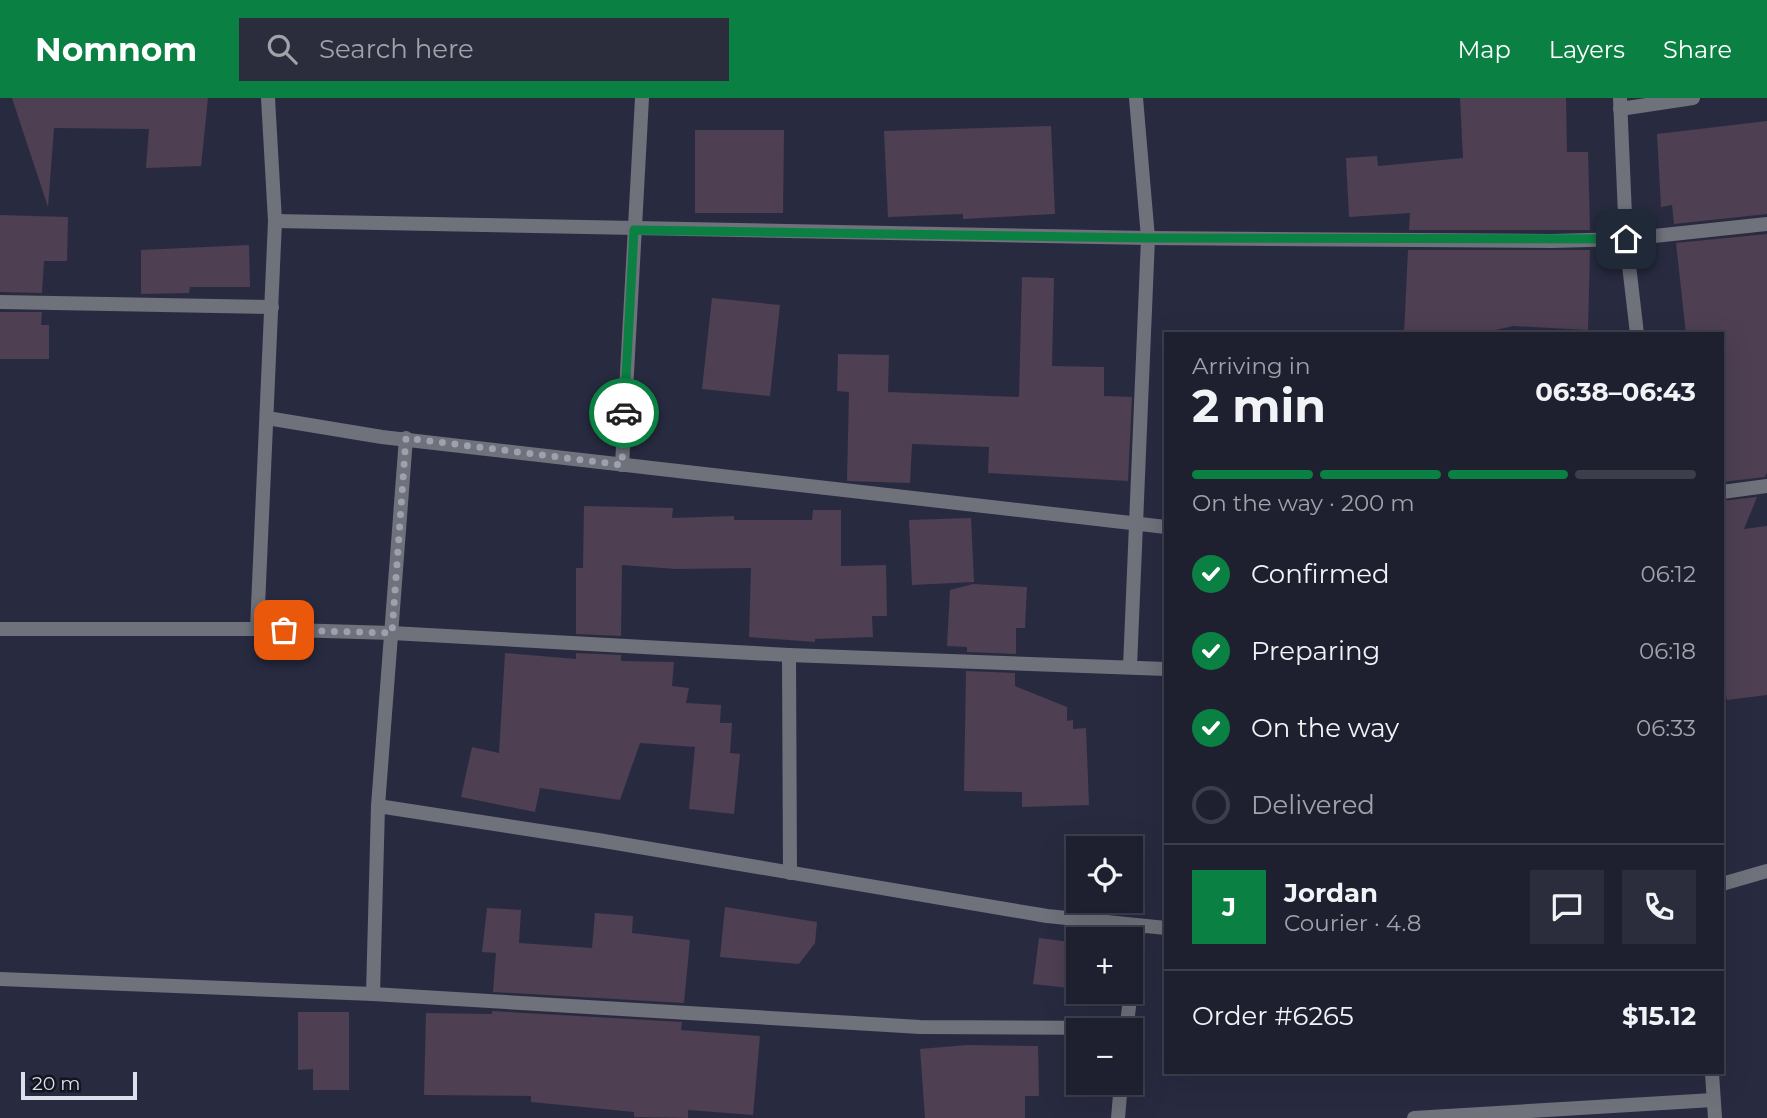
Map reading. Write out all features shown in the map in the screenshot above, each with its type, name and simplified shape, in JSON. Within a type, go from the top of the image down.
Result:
[{"type":"street","points":[[257,629],[275,221],[268,98]]},
{"type":"street","points":[[622,465],[642,98]]},
{"type":"street","points":[[1130,667],[1148,238],[1136,98]]},
{"type":"street","points":[[1637,332],[1626,239],[1620,104],[1693,98]]},
{"type":"street","points":[[275,221],[1148,238],[1626,239],[1767,224]]},
{"type":"street","points":[[0,302],[272,307]]},
{"type":"street","points":[[267,418],[382,437],[1135,526],[1164,527]]},
{"type":"street","points":[[373,995],[378,806],[406,438]]},
{"type":"street","points":[[1724,492],[1767,486]]},
{"type":"street","points":[[0,629],[257,629],[392,633],[789,655],[1164,669]]},
{"type":"street","points":[[789,655],[790,873]]},
{"type":"street","points":[[378,806],[1047,916],[1139,927]]},
{"type":"street","points":[[1724,883],[1767,871]]},
{"type":"street","points":[[1143,927],[1164,928]]},
{"type":"street","points":[[0,979],[373,995],[920,1027],[1066,1029]]},
{"type":"street","points":[[1712,1074],[1715,1118]]},
{"type":"street","points":[[1118,1118],[1120,1095]]},
{"type":"street","points":[[1414,1118],[1713,1100]]},
{"type":"building","points":[[12,98],[208,98],[201,166],[146,168],[149,129],[54,128],[48,207]]},
{"type":"building","points":[[1460,98],[1566,98],[1567,152],[1588,152],[1590,230],[1409,230],[1410,213],[1349,217],[1346,158],[1377,156],[1378,166],[1463,158]]},
{"type":"building","points":[[1767,121],[1767,214],[1674,224],[1672,205],[1661,207],[1657,134]]},
{"type":"building","points":[[1051,126],[1055,214],[963,219],[963,214],[888,217],[884,131]]},
{"type":"building","points":[[695,130],[784,130],[783,213],[695,213]]},
{"type":"building","points":[[0,215],[68,217],[67,261],[44,261],[42,293],[0,292]]},
{"type":"building","points":[[1767,234],[1765,477],[1724,482],[1724,332],[1686,332],[1676,243]]},
{"type":"building","points":[[249,245],[250,287],[190,287],[189,293],[141,294],[141,250]]},
{"type":"building","points":[[1408,250],[1590,250],[1588,330],[1513,326],[1488,332],[1404,332]]},
{"type":"building","points":[[1022,277],[1054,278],[1052,366],[1104,367],[1104,396],[1132,397],[1128,481],[988,473],[989,447],[912,444],[910,483],[847,481],[849,392],[837,391],[838,354],[889,355],[888,392],[1019,397]]},
{"type":"building","points":[[712,298],[780,305],[770,396],[702,389]]},
{"type":"building","points":[[0,312],[42,312],[41,325],[49,325],[49,359],[0,359]]},
{"type":"building","points":[[1757,497],[1744,529],[1767,526],[1767,695],[1727,700],[1724,683],[1724,501]]},
{"type":"building","points":[[584,506],[673,508],[672,518],[734,516],[734,520],[812,520],[813,510],[841,510],[841,566],[886,565],[887,616],[872,616],[873,637],[815,639],[815,642],[749,637],[751,568],[676,569],[622,565],[621,636],[576,634],[576,568],[583,568]]},
{"type":"building","points":[[971,518],[974,582],[912,585],[909,520]]},
{"type":"building","points":[[973,584],[1027,587],[1025,628],[1016,628],[1016,654],[967,652],[967,647],[947,646],[950,590]]},
{"type":"building","points":[[505,653],[576,659],[576,653],[621,655],[621,661],[674,662],[672,686],[689,688],[686,703],[721,705],[720,723],[732,723],[730,753],[740,754],[734,814],[689,809],[695,747],[640,743],[620,800],[540,788],[535,812],[461,797],[472,747],[499,753]]},
{"type":"building","points":[[966,671],[1015,673],[1015,686],[1067,707],[1067,721],[1073,720],[1073,729],[1086,728],[1089,805],[1022,807],[1022,792],[964,791]]},
{"type":"building","points":[[725,907],[817,922],[815,943],[799,964],[720,957]]},
{"type":"building","points":[[487,908],[521,910],[519,943],[592,948],[595,913],[633,916],[632,933],[690,940],[684,1003],[493,992],[496,953],[482,952]]},
{"type":"building","points":[[1039,938],[1066,941],[1066,988],[1033,984]]},
{"type":"building","points":[[492,1011],[682,1022],[681,1030],[760,1036],[753,1115],[688,1110],[688,1118],[634,1117],[634,1112],[531,1102],[531,1096],[424,1095],[426,1013],[492,1014]]},
{"type":"building","points":[[298,1012],[349,1012],[349,1090],[313,1090],[313,1069],[298,1070]]},
{"type":"building","points":[[967,1045],[1038,1046],[1039,1096],[1025,1096],[1025,1118],[925,1118],[920,1049]]},
{"type":"way so far","points":[[284,630],[392,633],[406,438],[622,465],[624,413]]},
{"type":"route","points":[[624,413],[634,230],[1148,238],[1552,241],[1626,239]]}]
